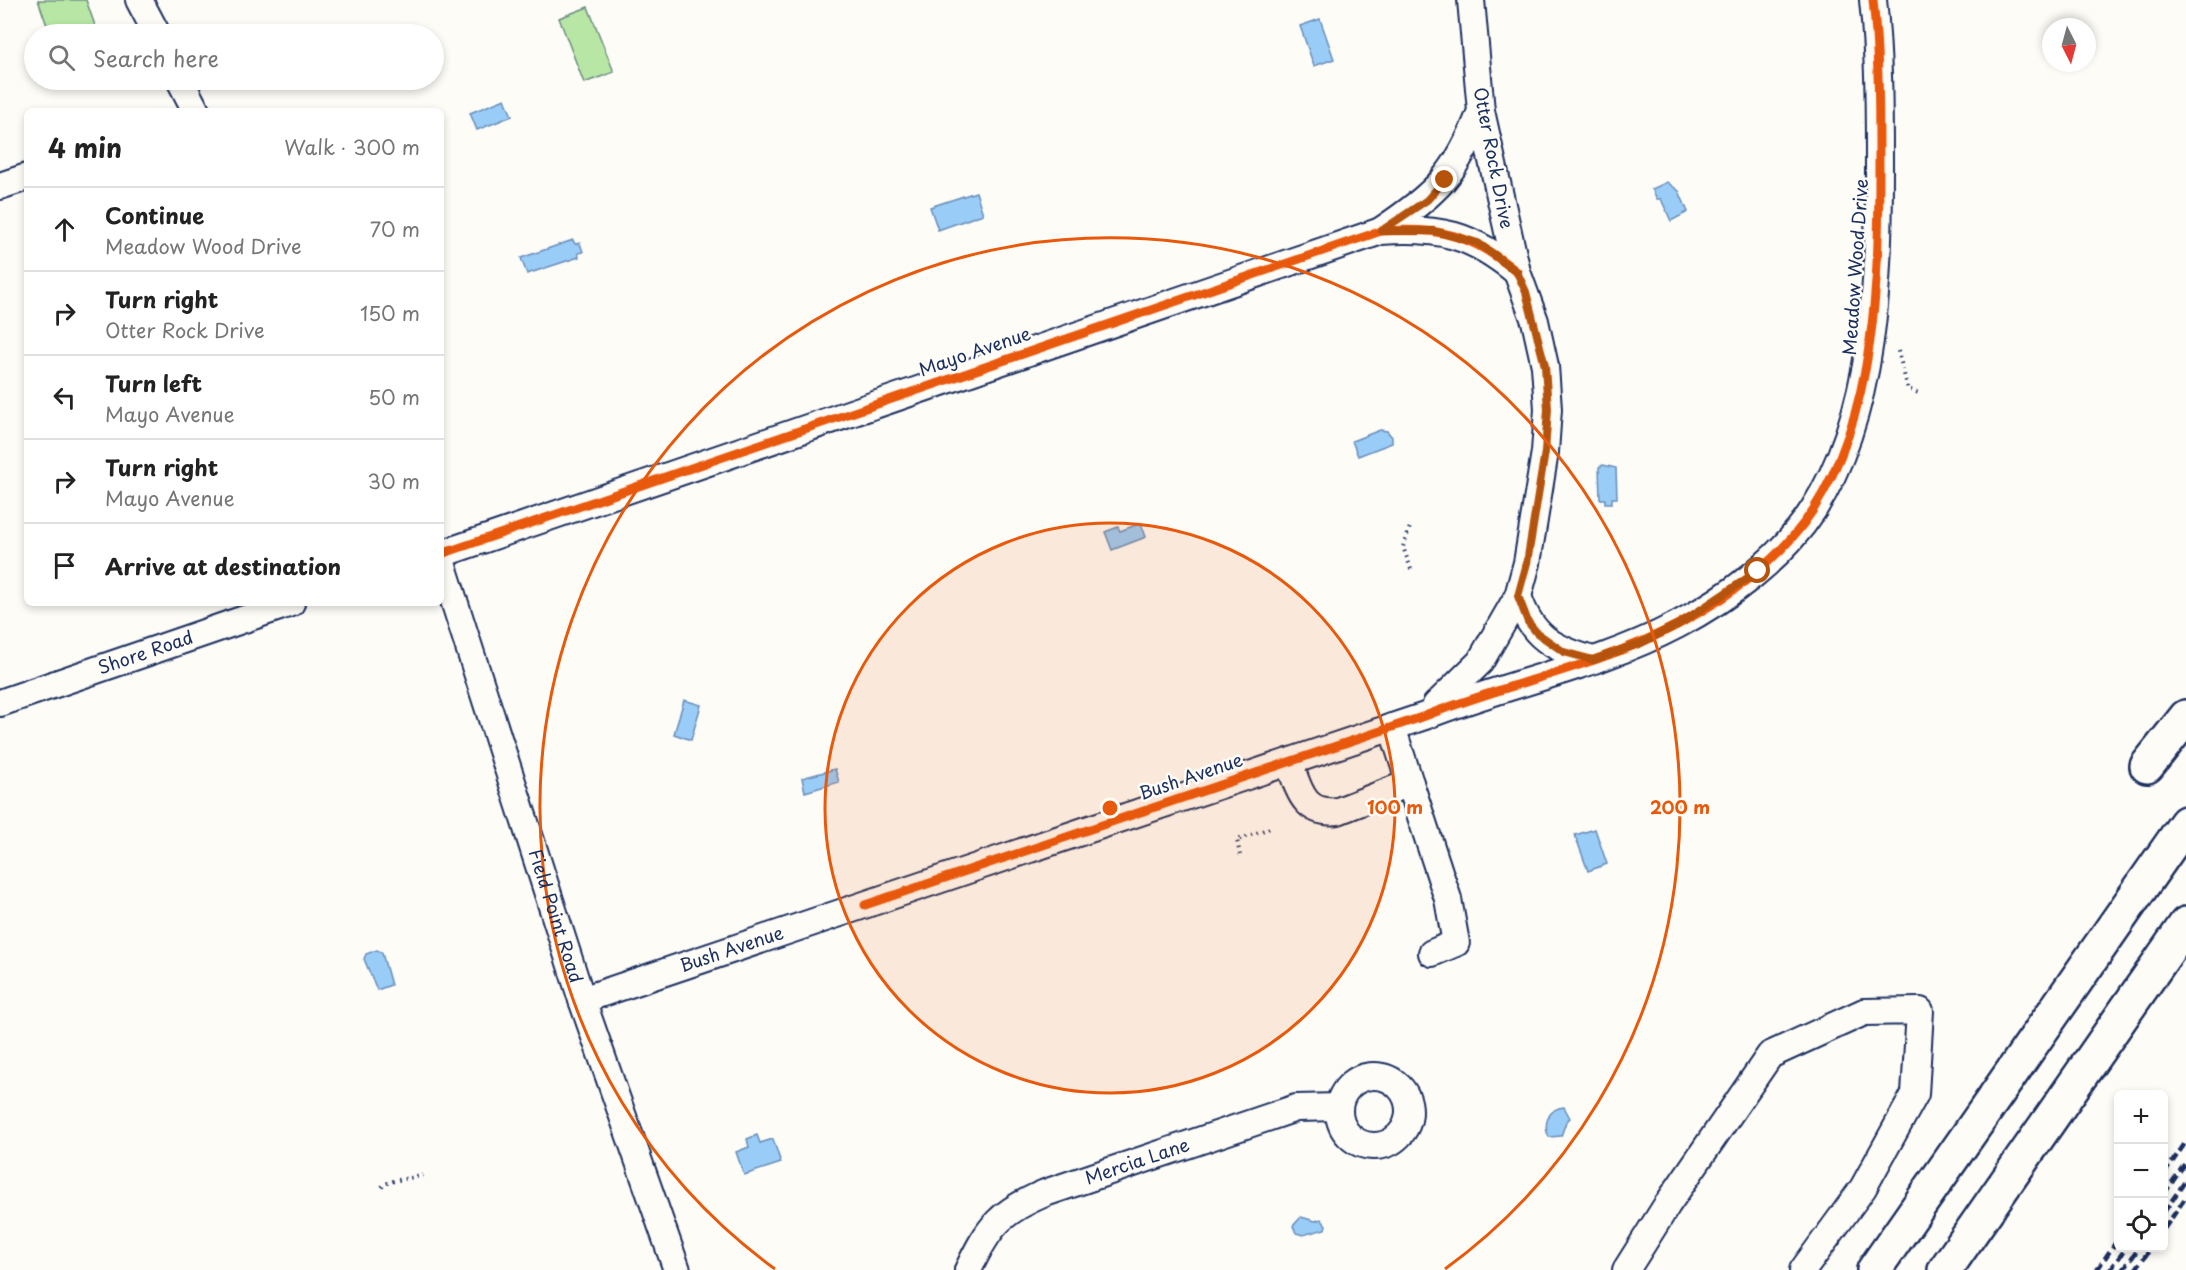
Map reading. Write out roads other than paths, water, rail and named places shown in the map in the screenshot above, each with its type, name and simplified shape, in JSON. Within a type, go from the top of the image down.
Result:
[{"type":"highway","points":[[2147,766],[2186,717]]},
{"type":"highway","points":[[1874,1270],[2186,823]]},
{"type":"highway","points":[[1945,1270],[2186,924]]},
{"type":"street","points":[[139,0],[152,24]]},
{"type":"street","name":"Otter Rock Drive","points":[[1425,716],[1480,662],[1518,596],[1527,563],[1545,452],[1548,409],[1545,366],[1535,321],[1517,272],[1481,111],[1471,0]]},
{"type":"street","name":"Meadow Wood Drive","points":[[1425,716],[1480,694],[1641,643],[1679,624],[1758,571],[1787,545],[1812,510],[1829,482],[1862,388],[1871,342],[1879,220],[1879,54],[1873,0]]},
{"type":"street","points":[[185,90],[194,108]]},
{"type":"street","name":"Mayo Avenue","points":[[1381,231],[1427,200],[1445,180],[1470,140],[1481,111]]},
{"type":"street","points":[[0,186],[24,178]]},
{"type":"street","name":"Mayo Avenue","points":[[444,553],[1381,231],[1406,229],[1455,235],[1478,243],[1517,272]]},
{"type":"street","name":"Field Point Road","points":[[444,569],[582,1000],[677,1270]]},
{"type":"street","points":[[1518,596],[1528,622],[1537,633],[1564,652],[1593,660]]},
{"type":"street","name":"Shore Road","points":[[0,704],[282,606]]},
{"type":"street","name":"Bush Avenue","points":[[582,1000],[1425,716]]},
{"type":"street","points":[[1392,727],[1448,899],[1456,944],[1432,953]]},
{"type":"street","points":[[1289,762],[1304,797],[1313,809],[1326,812],[1338,811],[1410,783]]},
{"type":"street","points":[[1626,1270],[1667,1205],[1770,1055],[1864,1012],[1920,1011],[1915,1094],[1863,1188],[1803,1270]]},
{"type":"street","name":"Mercia Lane","points":[[968,1270],[993,1225],[1013,1207],[1045,1193],[1296,1108],[1339,1107]]},
{"type":"water","points":[[1320,19],[1334,59],[1314,66],[1300,26]]},
{"type":"water","points":[[505,99],[512,116],[477,130],[470,113]]},
{"type":"water","points":[[1667,182],[1679,191],[1688,212],[1671,221],[1661,199],[1657,199],[1652,189]]},
{"type":"water","points":[[976,192],[983,214],[938,230],[930,207]]},
{"type":"water","points":[[573,240],[575,244],[580,243],[583,252],[578,253],[579,257],[527,274],[521,258]]},
{"type":"water","points":[[1380,430],[1387,431],[1392,437],[1392,443],[1358,456],[1352,441]]},
{"type":"water","points":[[1603,465],[1616,468],[1617,498],[1612,498],[1612,503],[1605,503],[1605,499],[1600,499],[1599,467]]},
{"type":"water","points":[[1141,523],[1146,537],[1112,550],[1105,532],[1118,527],[1120,531]]},
{"type":"water","points":[[684,700],[701,705],[691,740],[674,734]]},
{"type":"water","points":[[835,769],[839,782],[805,792],[802,778]]},
{"type":"water","points":[[1595,829],[1607,864],[1588,871],[1575,835]]},
{"type":"water","points":[[377,950],[382,953],[391,985],[377,990],[364,959],[366,954]]},
{"type":"water","points":[[1564,1107],[1570,1118],[1561,1136],[1549,1137],[1546,1127],[1548,1118],[1554,1110]]},
{"type":"water","points":[[757,1135],[760,1143],[773,1139],[781,1163],[744,1175],[736,1152],[749,1147],[747,1139]]},
{"type":"water","points":[[1301,1217],[1315,1221],[1321,1219],[1326,1225],[1325,1229],[1303,1235],[1296,1233],[1293,1226]]},
{"type":"railway","points":[[2168,1168],[2186,1142]]},
{"type":"railway","points":[[2168,1188],[2186,1162]]},
{"type":"railway","points":[[2168,1206],[2186,1180]]},
{"type":"railway","points":[[2168,1223],[2186,1197]]},
{"type":"railway","points":[[2097,1270],[2114,1245]]},
{"type":"railway","points":[[2110,1270],[2123,1252]]},
{"type":"railway","points":[[2123,1270],[2136,1252]]},
{"type":"railway","points":[[2135,1270],[2148,1252]]}]
